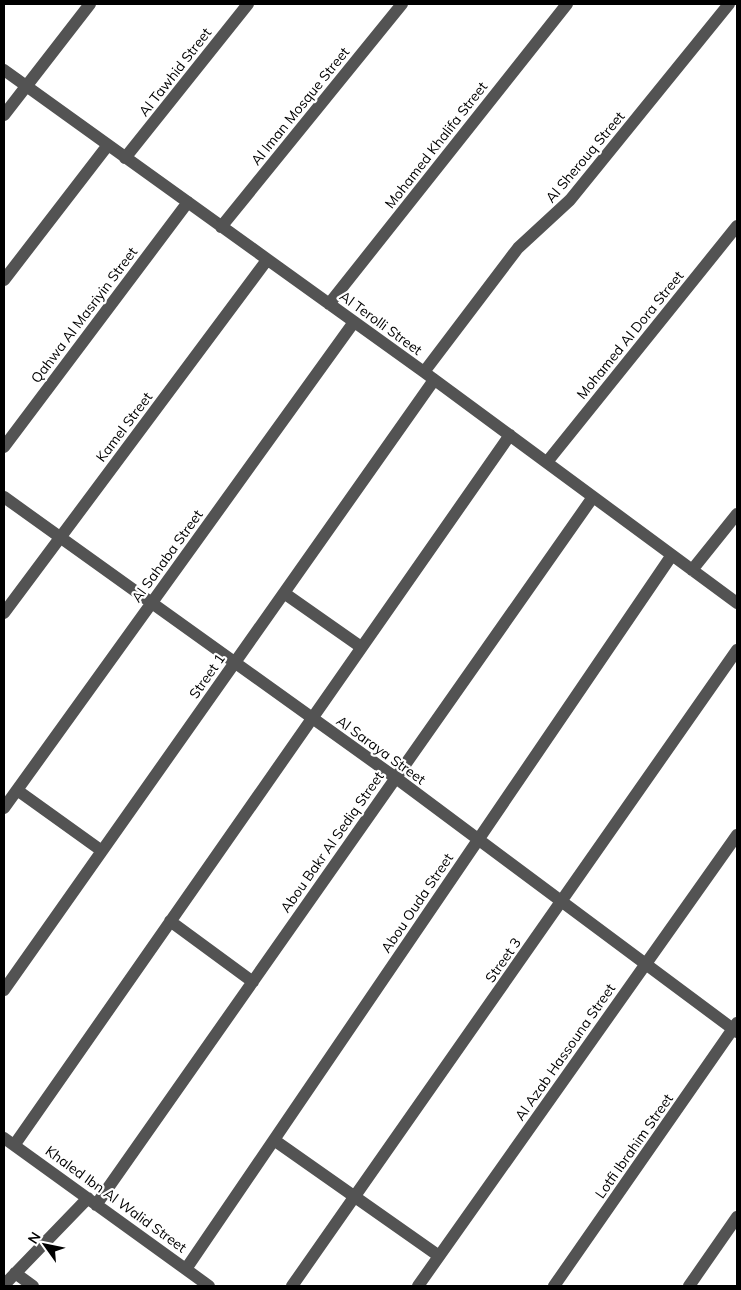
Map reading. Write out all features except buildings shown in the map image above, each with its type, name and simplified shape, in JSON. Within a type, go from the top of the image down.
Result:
[{"type":"street","points":[[4,115],[90,4]]},
{"type":"street","name":"Al Tawhid Street","points":[[125,158],[248,4]]},
{"type":"street","name":"Al Iman Mosque Street","points":[[221,227],[402,4]]},
{"type":"street","name":"Mohamed Khalifa Street","points":[[329,304],[567,4]]},
{"type":"street","name":"Al Sherouq Street","points":[[429,376],[518,248],[570,200],[729,4]]},
{"type":"street","name":"Al Terolli Street","points":[[4,70],[429,376],[737,603]]},
{"type":"street","points":[[4,280],[108,145]]},
{"type":"street","name":"Qahwa Al Masriyin Street","points":[[4,447],[188,202]]},
{"type":"street","name":"Mohamed Al Dora Street","points":[[547,462],[737,226]]},
{"type":"street","name":"Kamel Street","points":[[4,613],[268,260]]},
{"type":"street","name":"Al Sahaba Street","points":[[4,808],[354,322]]},
{"type":"street","name":"Street 1","points":[[4,990],[284,593],[429,376]]},
{"type":"street","points":[[9,1141],[170,921],[510,435]]},
{"type":"street","name":"Al Saraya Street","points":[[4,497],[396,778],[736,1028]]},
{"type":"street","name":"Abou Bakr Al Sediq Street","points":[[4,1285],[92,1202],[253,982],[593,497]]},
{"type":"street","points":[[692,570],[737,514]]},
{"type":"street","name":"Abou Ouda Street","points":[[186,1269],[672,555]]},
{"type":"street","points":[[284,593],[361,647]]},
{"type":"street","name":"Street 3","points":[[292,1286],[737,650]]},
{"type":"street","points":[[17,790],[102,851]]},
{"type":"street","name":"Al Azab Hassouna Street","points":[[418,1286],[737,836]]},
{"type":"street","points":[[170,921],[253,982]]},
{"type":"street","name":"Lotfi Ibrahim Street","points":[[554,1286],[736,1028]]},
{"type":"street","points":[[274,1140],[439,1256]]},
{"type":"street","name":"Khaled Ibn Al Walid Street","points":[[9,1141],[209,1286]]},
{"type":"street","points":[[689,1286],[737,1218]]},
{"type":"street","points":[[16,1273],[33,1286]]}]
